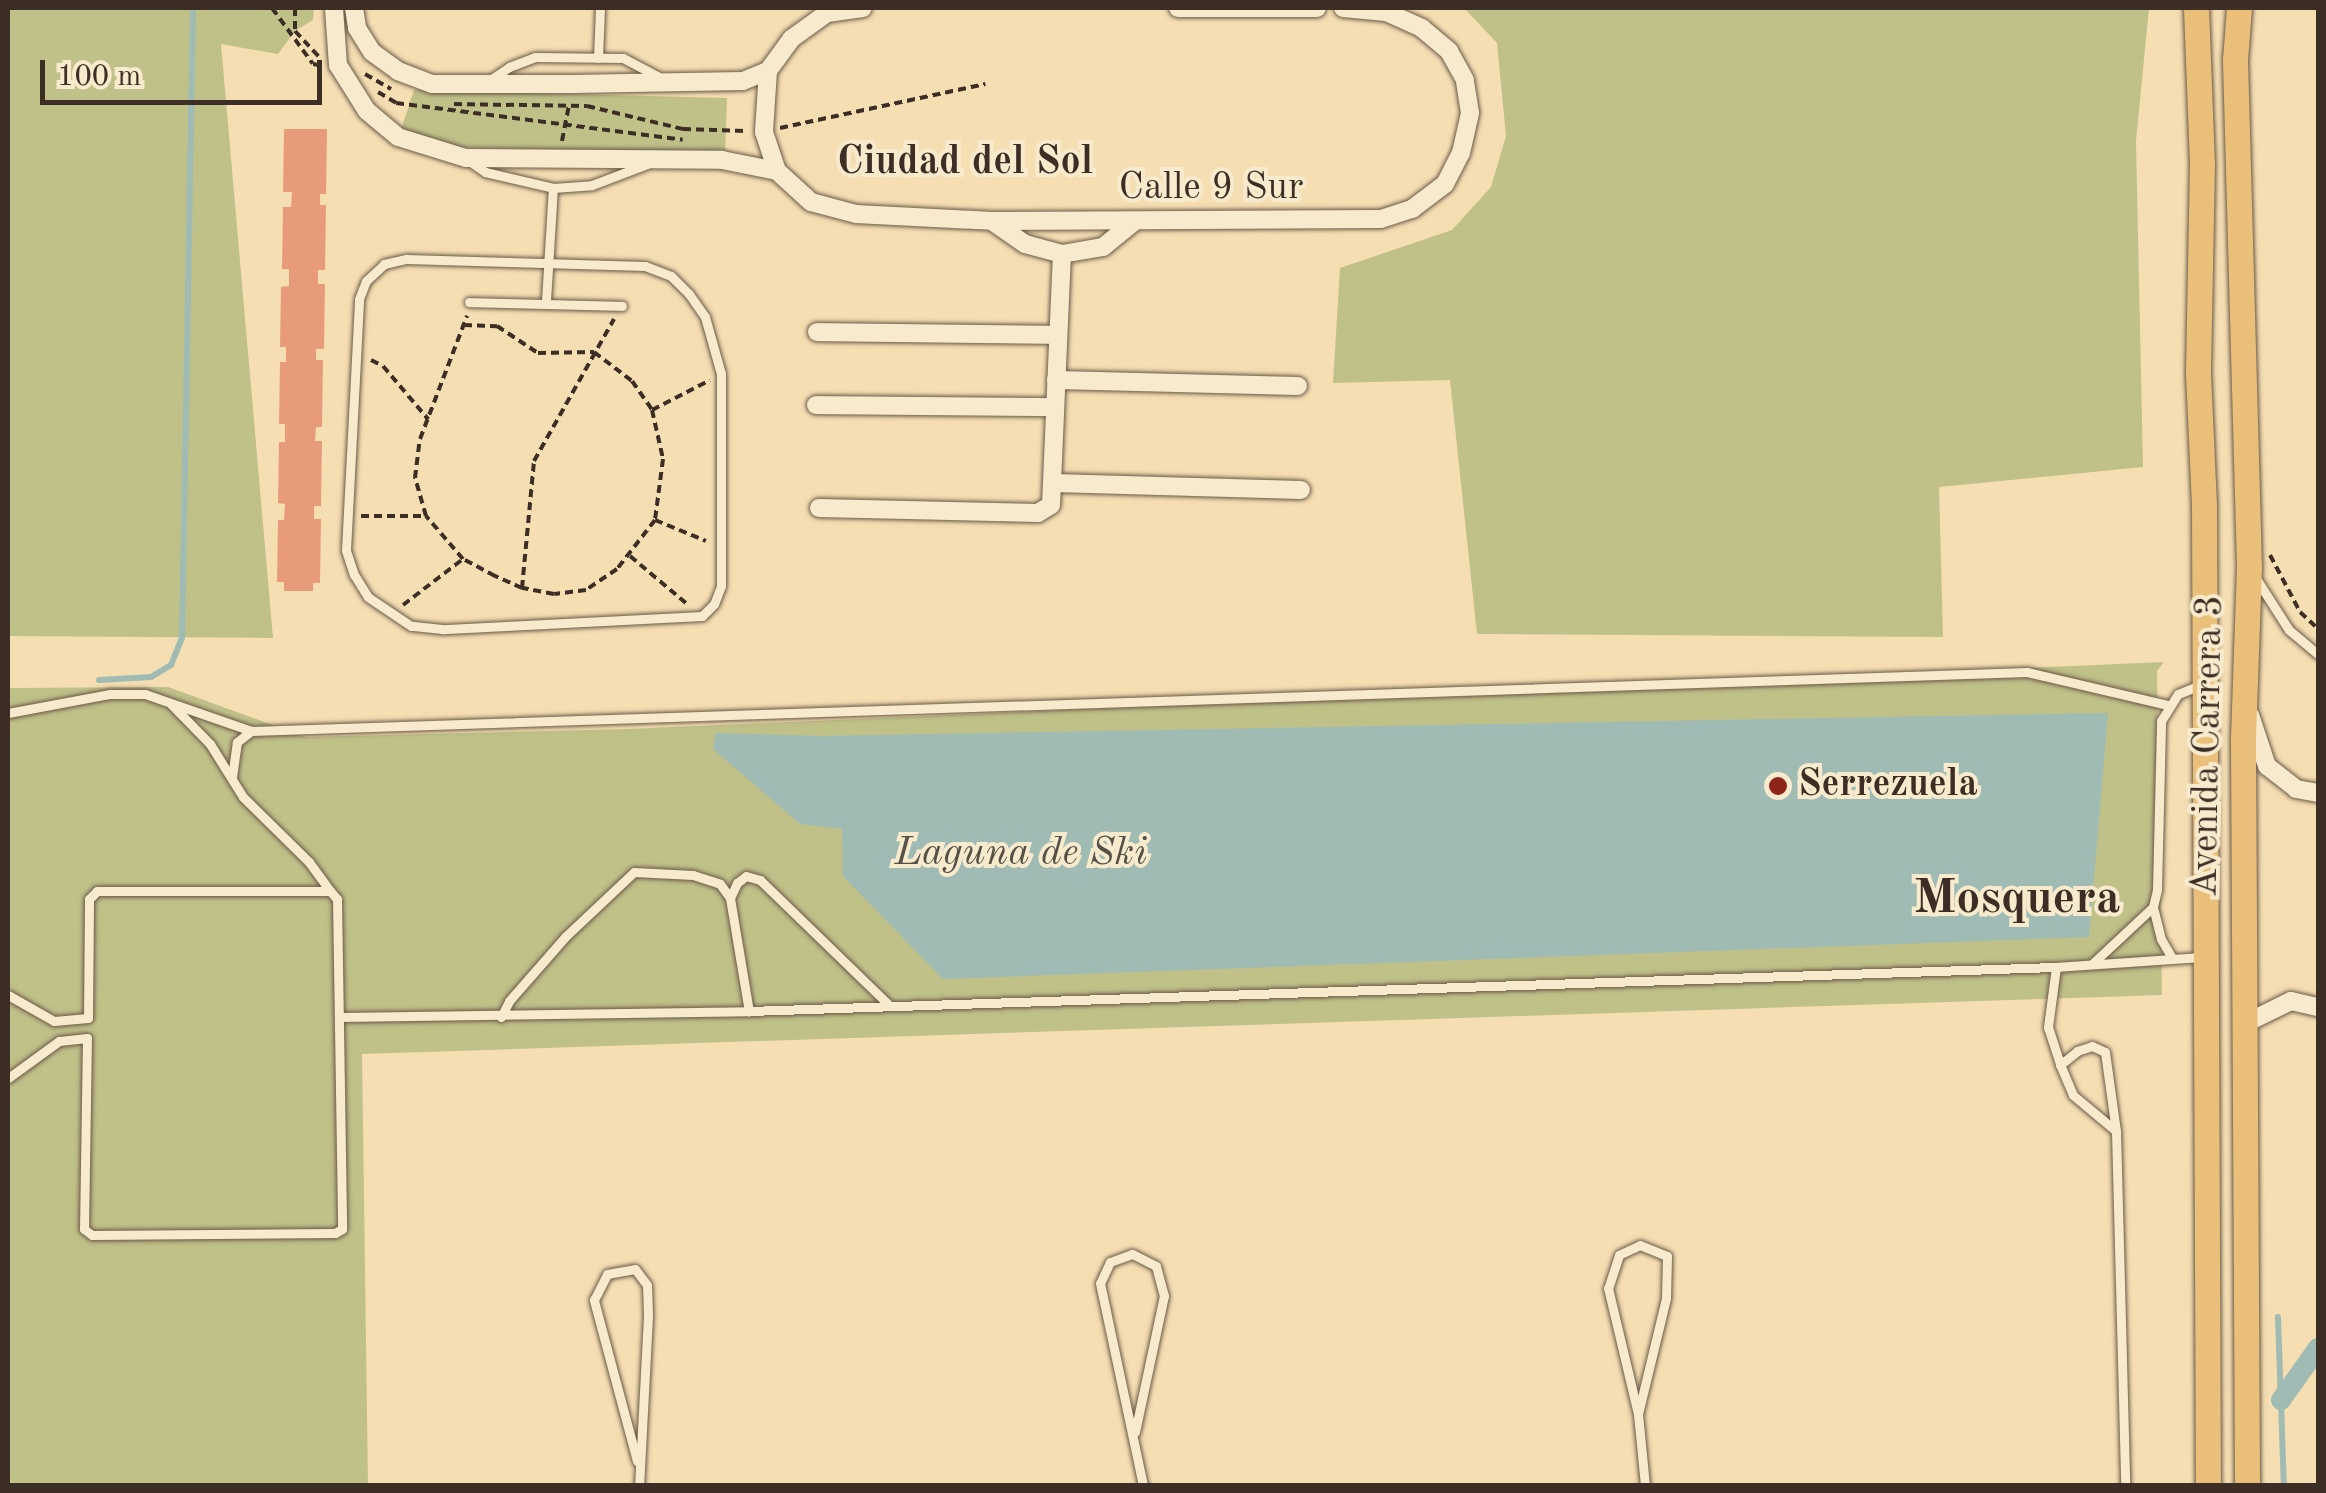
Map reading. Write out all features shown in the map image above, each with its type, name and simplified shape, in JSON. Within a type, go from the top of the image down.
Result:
[{"type":"main road","name":"Avenida Carrera 3","points":[[2196,8],[2202,163],[2198,373],[2208,957],[2208,1486]]},
{"type":"main road","name":"Avenida Carrera 3","points":[[2238,8],[2234,60],[2249,566],[2244,696],[2247,1486]]},
{"type":"street","points":[[334,8],[338,63],[366,111],[398,138],[466,158],[558,162],[722,160],[778,171]]},
{"type":"street","points":[[354,8],[357,28],[372,52],[398,72],[432,84],[743,81],[768,71]]},
{"type":"street","points":[[778,171],[764,132],[768,71],[790,39],[827,13],[863,8]]},
{"type":"street","points":[[1178,8],[1317,8]]},
{"type":"street","name":"Calle 9 Sur","points":[[778,171],[810,202],[828,210],[992,221],[1381,219],[1412,209],[1446,184],[1461,153],[1470,113],[1465,80],[1449,51],[1422,28],[1386,12],[1343,8]]},
{"type":"street","points":[[992,221],[1025,244],[1062,254],[1103,248],[1134,222]]},
{"type":"street","points":[[819,508],[1038,513],[1051,504],[1062,254]]},
{"type":"street","points":[[817,332],[1058,334]]},
{"type":"street","points":[[1056,380],[1298,386]]},
{"type":"street","points":[[816,405],[1055,407]]},
{"type":"street","points":[[1054,483],[1301,490]]},
{"type":"street","points":[[2244,696],[2267,766],[2296,788],[2318,794]]},
{"type":"street","points":[[2248,1022],[2291,1001],[2318,1008]]},
{"type":"lane","points":[[598,58],[600,8]]},
{"type":"lane","points":[[486,84],[509,66],[535,57],[623,58],[641,64],[665,81]]},
{"type":"lane","points":[[466,158],[485,172],[553,188],[592,186],[650,162]]},
{"type":"lane","points":[[546,301],[553,188]]},
{"type":"lane","points":[[406,259],[548,266],[645,266],[671,276],[706,316],[721,374],[721,586],[714,604],[702,616],[442,629],[411,626],[389,615],[368,597],[354,575],[346,550],[359,299],[366,281],[384,264],[406,259]]},
{"type":"lane","points":[[469,302],[546,301],[622,306]]},
{"type":"lane","points":[[2249,566],[2289,630],[2318,654]]},
{"type":"lane","points":[[8,713],[110,694],[144,694],[251,731],[2027,672],[2168,705]]},
{"type":"lane","points":[[2172,958],[2161,939],[2153,907],[2157,889],[2161,722],[2178,694],[2204,684]]},
{"type":"lane","points":[[169,702],[210,744],[231,780],[318,873],[338,900],[344,1222],[335,1234],[87,1233],[89,899],[96,891],[330,892]]},
{"type":"lane","points":[[231,780],[238,742],[251,731]]},
{"type":"lane","points":[[501,1017],[508,1000],[624,877],[634,872],[707,877],[730,898]]},
{"type":"lane","points":[[749,1011],[730,898],[736,882],[746,876],[760,880],[888,1004]]},
{"type":"lane","points":[[2091,964],[2153,907]]},
{"type":"lane","points":[[340,1017],[749,1011],[2056,967],[2208,957]]},
{"type":"lane","points":[[2056,967],[2048,1027],[2060,1066],[2072,1095],[2116,1132]]},
{"type":"lane","points":[[8,995],[54,1021],[88,1018]]},
{"type":"lane","points":[[8,1078],[58,1041],[87,1038]]},
{"type":"lane","points":[[2060,1066],[2076,1051],[2092,1046],[2105,1052],[2116,1132],[2124,1486]]},
{"type":"lane","points":[[1638,1414],[1666,1298],[1667,1256],[1640,1245],[1619,1255],[1608,1288],[1638,1414],[1645,1486]]},
{"type":"lane","points":[[1134,1432],[1164,1296],[1156,1266],[1132,1254],[1110,1262],[1100,1282],[1143,1486]]},
{"type":"lane","points":[[637,1462],[594,1300],[607,1274],[634,1270],[647,1286],[648,1316],[637,1462],[639,1486]]},
{"type":"path","points":[[272,8],[313,64],[338,63],[396,103],[690,141]]},
{"type":"path","points":[[296,8],[299,40],[313,55],[402,93]]},
{"type":"path","points":[[558,162],[572,84]]},
{"type":"path","points":[[418,98],[454,104],[587,106],[683,129],[764,132],[985,84]]},
{"type":"path","points":[[522,588],[528,488],[534,461],[622,306]]},
{"type":"path","points":[[464,326],[497,326],[538,353],[594,352],[632,381],[652,410],[663,459],[655,520],[630,556],[586,590],[554,594],[522,588],[463,559],[426,516],[414,478],[428,420],[464,326]]},
{"type":"path","points":[[356,358],[384,366],[428,420]]},
{"type":"path","points":[[652,410],[721,374]]},
{"type":"path","points":[[348,516],[426,516]]},
{"type":"path","points":[[655,520],[721,548]]},
{"type":"path","points":[[2248,535],[2276,559],[2300,612],[2318,629]]},
{"type":"path","points":[[630,556],[702,616]]},
{"type":"path","points":[[389,615],[463,559]]},
{"type":"green space","points":[[8,8],[314,8],[313,20],[295,31],[278,54],[221,44],[273,638],[8,636]]},
{"type":"green space","points":[[1464,8],[2149,8],[2136,141],[2143,467],[1939,487],[1943,637],[1477,634],[1450,380],[1333,383],[1340,268],[1452,230],[1491,187],[1506,136],[1497,43]]},
{"type":"green space","points":[[414,90],[727,98],[725,154],[440,147],[400,133]]},
{"type":"green space","points":[[2164,662],[2157,671],[2162,995],[362,1054],[368,1485],[8,1485],[8,688],[168,687],[306,737],[628,729]]},
{"type":"water","name":"Laguna de Ski","points":[[2108,713],[2089,937],[943,979],[843,876],[842,829],[800,824],[713,749],[716,733],[819,736]]},
{"type":"building","points":[[284,129],[327,129],[326,194],[320,194],[320,205],[326,205],[325,270],[318,270],[318,284],[325,284],[324,349],[316,349],[316,360],[323,360],[322,427],[316,427],[315,441],[322,441],[321,506],[314,506],[314,519],[321,519],[320,583],[313,583],[313,591],[284,591],[284,582],[277,582],[278,520],[284,520],[285,504],[278,503],[279,442],[285,442],[285,424],[279,424],[280,362],[286,362],[286,347],[280,347],[281,287],[289,286],[289,269],[282,269],[283,207],[291,207],[292,192],[283,192]]},
{"type":"waterway","points":[[99,680],[151,677],[171,665],[182,638],[193,8]]},
{"type":"waterway","points":[[2278,1317],[2284,1486]]},
{"type":"waterway","points":[[2281,1400],[2318,1348]]},
{"type":"place","name":"Serrezuela","points":[[1778,786]]},
{"type":"district","name":"Ciudad del Sol","points":[[965,163]]},
{"type":"district","name":"Mosquera","points":[[2017,900]]}]
